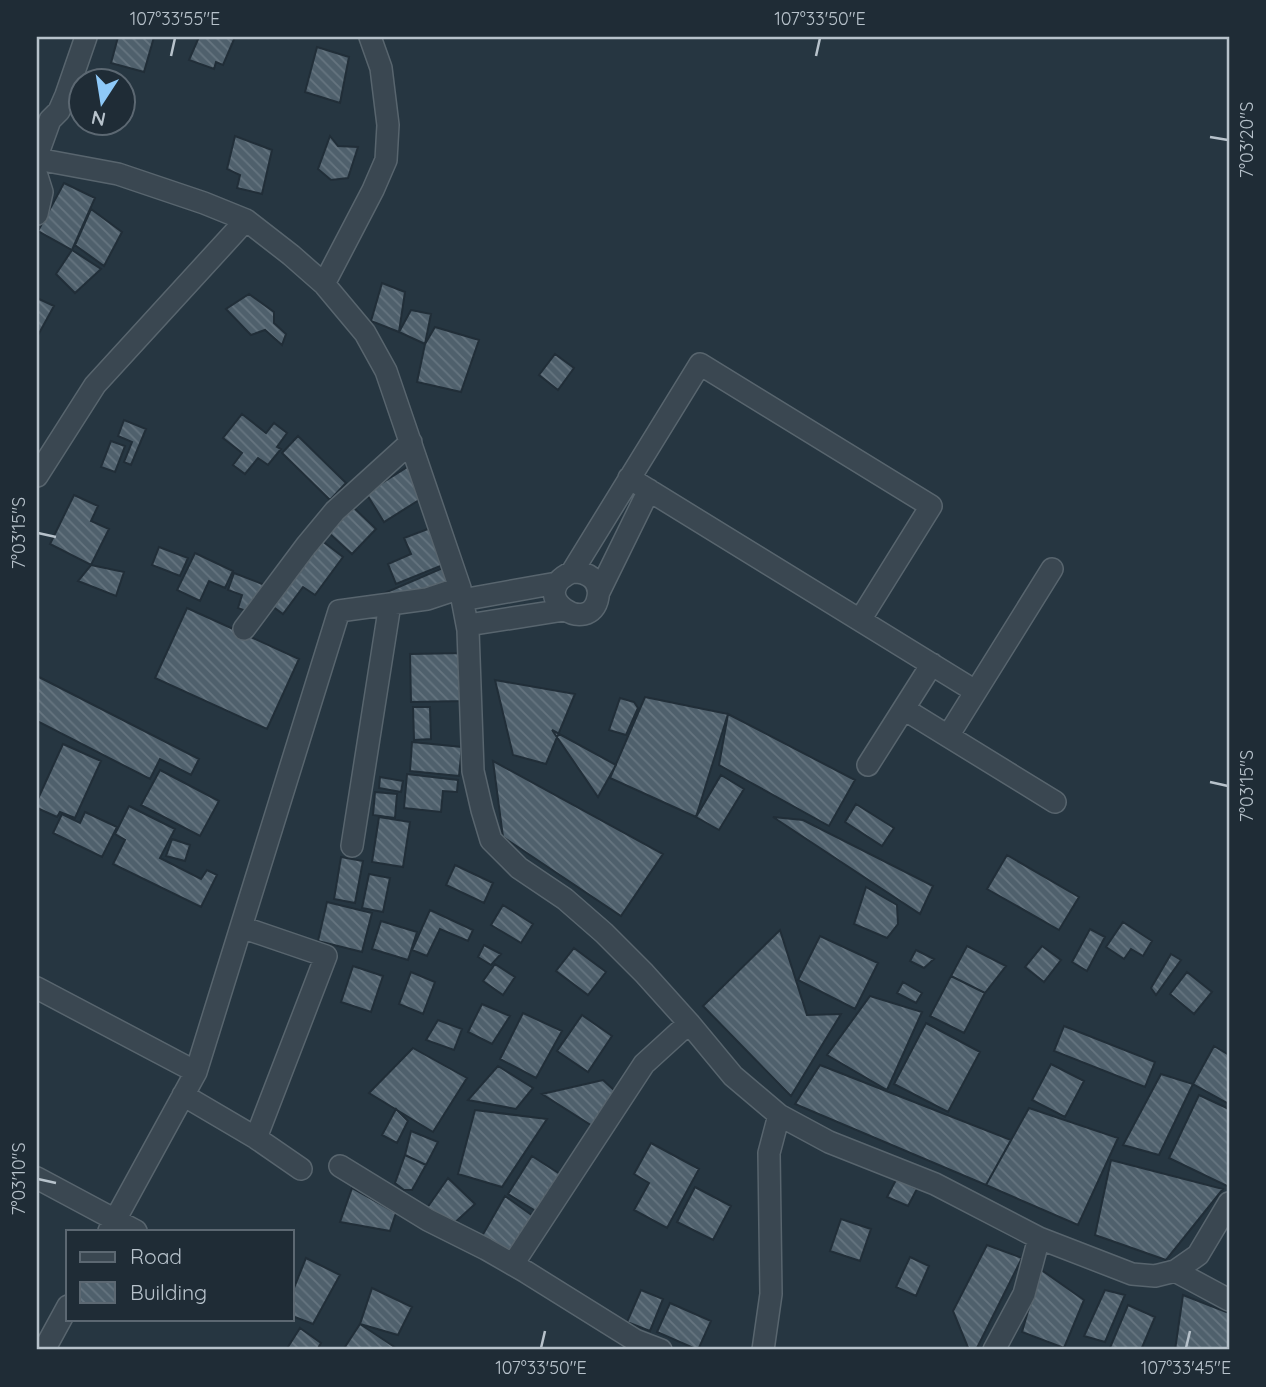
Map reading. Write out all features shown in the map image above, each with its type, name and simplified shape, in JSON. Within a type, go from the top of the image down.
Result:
[{"type":"street","points":[[86,37],[66,95],[59,111],[50,120],[37,158],[118,174],[204,202],[246,220],[324,284],[365,332],[386,371],[461,594],[468,625],[473,771],[491,840],[519,868],[565,899],[604,933],[644,973],[733,1076],[779,1115],[829,1142],[935,1184],[1039,1238],[1132,1274],[1155,1276],[1175,1271],[1198,1255],[1229,1203]]},
{"type":"street","points":[[324,284],[386,160],[388,125],[381,68],[370,37]]},
{"type":"street","points":[[37,176],[42,192],[37,214]]},
{"type":"street","points":[[37,476],[95,385],[246,220]]},
{"type":"street","points":[[649,490],[599,592],[597,602],[591,610],[582,614],[572,614],[564,610],[557,603],[555,593],[701,364],[931,506],[860,620]]},
{"type":"street","points":[[244,629],[335,511],[411,442]]},
{"type":"street","points":[[629,478],[975,691]]},
{"type":"street","points":[[948,736],[1052,569]]},
{"type":"street","points":[[112,1225],[195,1072],[339,611],[564,578],[582,571],[597,583],[599,592]]},
{"type":"street","points":[[352,846],[390,604]]},
{"type":"street","points":[[468,625],[564,610]]},
{"type":"street","points":[[868,765],[932,664]]},
{"type":"street","points":[[904,709],[1055,802]]},
{"type":"street","points":[[241,927],[326,956],[256,1138]]},
{"type":"street","points":[[37,988],[195,1072]]},
{"type":"street","points":[[513,1264],[644,1063],[689,1023]]},
{"type":"street","points":[[183,1095],[256,1138],[301,1169]]},
{"type":"street","points":[[762,1350],[771,1294],[769,1153],[779,1115]]},
{"type":"street","points":[[340,1166],[428,1220],[486,1248],[635,1340],[661,1350]]},
{"type":"street","points":[[37,1178],[112,1225],[132,1230]]},
{"type":"street","points":[[999,1348],[1021,1301],[1039,1238]]},
{"type":"street","points":[[1175,1271],[1229,1300]]},
{"type":"street","points":[[51,1348],[66,1311]]},
{"type":"building","points":[[118,37],[154,37],[144,72],[136,70],[136,66],[111,63]]},
{"type":"building","points":[[199,37],[235,37],[223,65],[216,62],[214,69],[189,60]]},
{"type":"building","points":[[317,47],[349,57],[340,103],[305,92]]},
{"type":"building","points":[[235,136],[272,150],[262,194],[237,188],[240,175],[227,169]]},
{"type":"building","points":[[330,136],[338,146],[358,147],[348,178],[331,180],[318,169]]},
{"type":"building","points":[[64,183],[95,198],[72,250],[38,231]]},
{"type":"building","points":[[91,209],[122,232],[104,266],[75,245]]},
{"type":"building","points":[[72,250],[101,269],[75,293],[56,274]]},
{"type":"building","points":[[382,283],[405,292],[399,332],[371,321]]},
{"type":"building","points":[[249,294],[274,312],[274,323],[286,334],[282,345],[265,330],[251,335],[226,309]]},
{"type":"building","points":[[37,298],[54,306],[37,337]]},
{"type":"building","points":[[411,310],[431,314],[425,344],[399,332]]},
{"type":"building","points":[[435,327],[479,340],[461,392],[417,382],[425,344]]},
{"type":"building","points":[[555,354],[574,368],[558,390],[539,375]]},
{"type":"building","points":[[242,414],[266,433],[274,423],[287,433],[277,447],[281,449],[268,465],[258,458],[245,474],[233,465],[242,453],[223,438]]},
{"type":"building","points":[[124,420],[146,429],[131,465],[124,462],[132,442],[118,436]]},
{"type":"building","points":[[298,436],[346,483],[330,500],[282,453]]},
{"type":"building","points":[[111,441],[125,446],[115,472],[101,467]]},
{"type":"building","points":[[409,466],[427,495],[384,522],[366,493]]},
{"type":"building","points":[[74,495],[98,506],[91,521],[109,529],[91,565],[50,544]]},
{"type":"building","points":[[353,507],[376,529],[352,554],[329,533]]},
{"type":"building","points":[[433,527],[448,563],[396,584],[388,564],[411,554],[404,538]]},
{"type":"building","points":[[321,540],[343,557],[315,595],[303,587],[283,614],[272,606]]},
{"type":"building","points":[[159,547],[188,558],[180,576],[152,565]]},
{"type":"building","points":[[195,553],[233,571],[225,588],[209,581],[200,601],[177,590]]},
{"type":"building","points":[[91,565],[124,572],[116,596],[78,581]]},
{"type":"building","points":[[445,567],[454,588],[389,615],[380,595]]},
{"type":"building","points":[[234,573],[265,585],[254,614],[238,608],[242,595],[228,590]]},
{"type":"building","points":[[187,608],[299,659],[267,729],[155,678]]},
{"type":"building","points":[[463,653],[464,701],[411,702],[410,654]]},
{"type":"building","points":[[37,676],[199,759],[191,775],[160,759],[150,779],[37,721]]},
{"type":"building","points":[[495,680],[575,694],[546,764],[513,755]]},
{"type":"building","points":[[645,697],[728,714],[696,817],[610,778]]},
{"type":"building","points":[[620,698],[634,702],[638,708],[626,735],[609,730]]},
{"type":"building","points":[[413,707],[430,707],[431,739],[414,740]]},
{"type":"building","points":[[728,714],[855,780],[829,826],[719,765]]},
{"type":"building","points":[[552,730],[616,765],[598,797]]},
{"type":"building","points":[[412,742],[462,747],[459,776],[410,771]]},
{"type":"building","points":[[63,744],[101,761],[75,818],[60,812],[57,817],[37,808],[37,801]]},
{"type":"building","points":[[493,761],[663,854],[621,916],[503,837]]},
{"type":"building","points":[[160,770],[219,801],[200,836],[141,805]]},
{"type":"building","points":[[407,774],[458,780],[457,792],[443,791],[441,812],[404,808]]},
{"type":"building","points":[[721,775],[744,789],[719,830],[696,817]]},
{"type":"building","points":[[380,777],[403,781],[401,792],[379,788]]},
{"type":"building","points":[[375,792],[397,794],[395,818],[373,815]]},
{"type":"building","points":[[856,804],[894,828],[882,846],[845,822]]},
{"type":"building","points":[[129,806],[175,829],[160,858],[201,879],[207,870],[217,875],[201,907],[113,864],[125,840],[115,834]]},
{"type":"building","points":[[85,812],[117,827],[102,857],[53,833],[62,814],[80,823]]},
{"type":"building","points":[[379,817],[410,822],[403,867],[372,862]]},
{"type":"building","points":[[773,817],[803,820],[933,886],[920,914]]},
{"type":"building","points":[[172,839],[190,845],[185,861],[166,856]]},
{"type":"building","points":[[1007,855],[1079,897],[1059,930],[987,889]]},
{"type":"building","points":[[341,857],[363,861],[355,903],[334,899]]},
{"type":"building","points":[[455,865],[493,883],[484,903],[446,885]]},
{"type":"building","points":[[369,874],[390,878],[383,912],[362,908]]},
{"type":"building","points":[[866,887],[897,905],[898,924],[887,938],[854,924]]},
{"type":"building","points":[[327,902],[372,913],[362,952],[318,941]]},
{"type":"building","points":[[503,905],[533,924],[521,943],[491,925]]},
{"type":"building","points":[[430,910],[473,930],[468,941],[440,929],[427,956],[412,950]]},
{"type":"building","points":[[381,921],[417,932],[408,960],[372,949]]},
{"type":"building","points":[[1123,922],[1152,941],[1143,956],[1131,949],[1124,959],[1106,947]]},
{"type":"building","points":[[1090,929],[1105,937],[1087,971],[1072,962]]},
{"type":"building","points":[[780,930],[807,1015],[841,1014],[791,1096],[703,1006]]},
{"type":"building","points":[[820,936],[878,963],[855,1009],[798,980]]},
{"type":"building","points":[[484,945],[501,954],[491,965],[478,957]]},
{"type":"building","points":[[967,946],[1006,966],[985,993],[951,976]]},
{"type":"building","points":[[1042,946],[1061,960],[1044,982],[1025,967]]},
{"type":"building","points":[[574,948],[606,972],[588,995],[556,971]]},
{"type":"building","points":[[916,950],[934,959],[924,968],[910,961]]},
{"type":"building","points":[[1171,954],[1181,960],[1156,995],[1151,988]]},
{"type":"building","points":[[495,964],[515,977],[503,995],[483,981]]},
{"type":"building","points":[[353,966],[383,976],[371,1012],[341,1002]]},
{"type":"building","points":[[411,972],[435,982],[423,1014],[399,1004]]},
{"type":"building","points":[[1187,972],[1212,992],[1194,1014],[1170,994]]},
{"type":"building","points":[[951,976],[985,993],[964,1033],[930,1016]]},
{"type":"building","points":[[903,982],[922,993],[916,1003],[897,993]]},
{"type":"building","points":[[870,996],[922,1012],[887,1090],[827,1055]]},
{"type":"building","points":[[482,1004],[510,1016],[492,1044],[468,1032]]},
{"type":"building","points":[[523,1013],[562,1031],[536,1078],[500,1059]]},
{"type":"building","points":[[582,1015],[612,1036],[588,1072],[557,1051]]},
{"type":"building","points":[[438,1020],[462,1029],[454,1050],[426,1040]]},
{"type":"building","points":[[926,1023],[980,1052],[948,1112],[894,1084]]},
{"type":"building","points":[[1064,1026],[1155,1062],[1145,1087],[1054,1051]]},
{"type":"building","points":[[1214,1046],[1229,1055],[1229,1104],[1193,1084]]},
{"type":"building","points":[[413,1048],[467,1078],[433,1132],[369,1093]]},
{"type":"building","points":[[1051,1064],[1084,1081],[1065,1117],[1032,1100]]},
{"type":"building","points":[[820,1065],[1011,1140],[986,1185],[795,1104]]},
{"type":"building","points":[[498,1066],[533,1088],[516,1109],[468,1100]]},
{"type":"building","points":[[1161,1074],[1193,1084],[1159,1155],[1123,1145]]},
{"type":"building","points":[[603,1080],[616,1092],[594,1127],[542,1094]]},
{"type":"building","points":[[1199,1095],[1229,1109],[1229,1187],[1169,1158]]},
{"type":"building","points":[[1029,1108],[1118,1138],[1078,1225],[986,1185]]},
{"type":"building","points":[[396,1109],[408,1121],[397,1143],[382,1135]]},
{"type":"building","points":[[475,1110],[547,1119],[502,1187],[458,1174]]},
{"type":"building","points":[[411,1131],[438,1142],[426,1165],[405,1155]]},
{"type":"building","points":[[651,1143],[699,1169],[667,1228],[634,1210],[649,1183],[634,1174]]},
{"type":"building","points":[[405,1155],[426,1165],[412,1190],[404,1190],[395,1183]]},
{"type":"building","points":[[532,1156],[563,1176],[539,1213],[508,1194]]},
{"type":"building","points":[[1111,1160],[1223,1189],[1166,1260],[1095,1235]]},
{"type":"building","points":[[448,1178],[475,1204],[450,1227],[427,1208]]},
{"type":"building","points":[[897,1178],[917,1189],[908,1206],[887,1197]]},
{"type":"building","points":[[695,1187],[731,1206],[713,1240],[677,1222]]},
{"type":"building","points":[[352,1188],[396,1213],[390,1231],[340,1222]]},
{"type":"building","points":[[505,1196],[533,1216],[515,1253],[482,1236]]},
{"type":"building","points":[[841,1219],[871,1229],[860,1261],[830,1251]]},
{"type":"building","points":[[987,1245],[1022,1258],[976,1350],[969,1350],[953,1311]]},
{"type":"building","points":[[910,1257],[929,1266],[916,1296],[896,1287]]},
{"type":"building","points":[[306,1258],[340,1275],[313,1324],[294,1317],[294,1288]]},
{"type":"building","points":[[1040,1269],[1084,1300],[1064,1348],[1022,1332]]},
{"type":"building","points":[[372,1288],[412,1307],[398,1335],[360,1324]]},
{"type":"building","points":[[641,1290],[663,1299],[650,1331],[627,1322]]},
{"type":"building","points":[[1105,1290],[1125,1295],[1105,1342],[1084,1336]]},
{"type":"building","points":[[1183,1295],[1229,1313],[1229,1350],[1175,1350]]},
{"type":"building","points":[[670,1303],[711,1321],[698,1350],[657,1332]]},
{"type":"building","points":[[1128,1305],[1155,1317],[1141,1350],[1109,1350]]},
{"type":"building","points":[[360,1324],[396,1348],[395,1350],[343,1350]]},
{"type":"building","points":[[300,1328],[321,1343],[317,1350],[286,1350]]}]
